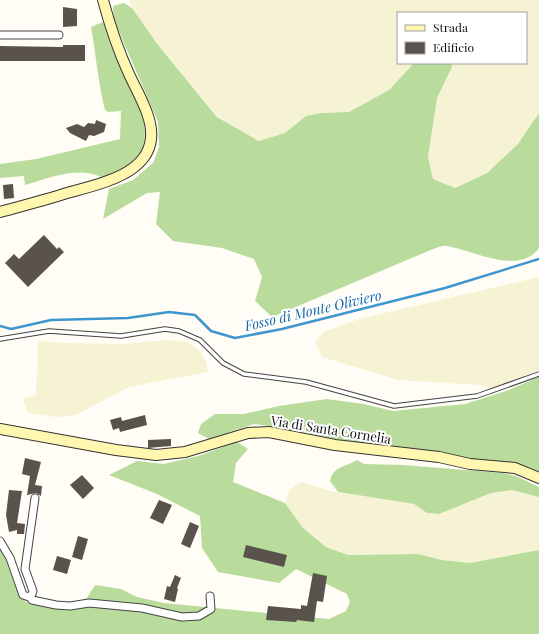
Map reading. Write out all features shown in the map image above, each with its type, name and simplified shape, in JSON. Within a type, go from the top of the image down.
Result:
[{"type":"street","points":[[0,212],[111,180],[130,171],[143,159],[147,153],[151,135],[149,117],[119,49],[103,0]]},
{"type":"street","points":[[0,35],[59,35]]},
{"type":"street","name":"Via di Santa Cornelia","points":[[0,429],[116,450],[156,455],[185,452],[245,433],[269,432],[339,445],[439,457],[470,464],[515,468],[539,478]]},
{"type":"street","points":[[30,597],[33,591],[25,569],[35,498]]},
{"type":"street","points":[[0,541],[10,558],[23,595],[43,604],[70,606],[89,603],[117,605],[142,608],[182,617],[199,616],[211,609],[210,596]]},
{"type":"lane","points":[[0,339],[49,331],[121,336],[165,329],[179,331],[200,340],[214,351],[223,363],[244,374],[306,382],[394,406],[477,396],[539,374]]},
{"type":"shaded area","points":[[130,0],[539,0],[539,113],[518,144],[487,173],[455,188],[433,179],[428,157],[437,98],[452,67],[451,64],[527,64],[527,12],[397,12],[397,64],[413,64],[389,90],[349,112],[321,113],[306,116],[285,133],[260,141],[218,117],[158,45],[132,8]]},
{"type":"shaded area","points":[[539,277],[539,370],[492,389],[481,385],[398,380],[322,357],[315,342],[324,332],[359,319]]},
{"type":"shaded area","points":[[166,340],[187,342],[198,349],[206,361],[208,372],[129,387],[76,415],[56,417],[28,413],[23,398],[36,395],[38,341],[122,344]]},
{"type":"shaded area","points":[[302,482],[330,491],[414,504],[427,513],[439,514],[491,493],[511,490],[535,495],[539,497],[539,550],[470,563],[442,560],[418,554],[348,555],[326,547],[303,528],[285,503],[289,491],[297,484]]},
{"type":"green space","points":[[124,3],[132,8],[158,45],[217,117],[259,141],[285,133],[306,116],[321,113],[349,112],[389,90],[413,64],[451,64],[452,67],[437,98],[428,157],[433,179],[455,188],[487,173],[518,144],[539,113],[539,248],[530,256],[520,260],[508,261],[482,256],[457,248],[447,246],[439,247],[272,317],[255,301],[262,277],[254,259],[222,248],[173,241],[156,224],[160,192],[147,193],[103,219],[109,189],[133,180],[153,163],[159,147],[158,122],[114,20],[113,6]]},
{"type":"green space","points":[[103,22],[141,113],[145,136],[143,147],[138,157],[126,167],[101,177],[83,173],[63,174],[25,185],[24,176],[0,178],[0,164],[36,159],[120,139],[121,111],[108,112],[105,110],[91,27]]},
{"type":"green space","points":[[539,377],[539,473],[522,465],[470,459],[342,440],[254,424],[209,439],[198,433],[201,424],[215,414],[244,414],[279,406],[327,399],[364,404],[393,411],[465,404],[506,391]]},
{"type":"green space","points":[[237,442],[248,449],[236,463],[233,482],[285,503],[303,528],[326,547],[348,555],[418,554],[442,560],[470,563],[539,550],[539,634],[0,634],[0,545],[19,595],[26,602],[69,607],[87,598],[95,585],[121,589],[137,597],[164,603],[329,619],[346,611],[350,602],[347,594],[296,569],[279,583],[218,572],[202,548],[200,516],[157,494],[109,475],[137,461],[164,464],[198,456]]},
{"type":"green space","points":[[357,460],[364,464],[403,465],[503,473],[516,476],[539,487],[539,497],[512,490],[491,493],[439,514],[427,513],[414,504],[338,492],[330,481],[334,472]]},
{"type":"building","points":[[63,7],[77,9],[77,26],[63,27]]},
{"type":"building","points":[[63,45],[85,45],[85,61],[0,61],[0,46],[63,47]]},
{"type":"building","points":[[96,120],[106,124],[104,132],[94,136],[89,135],[86,141],[70,133],[66,128],[77,124],[84,127],[88,123],[95,124]]},
{"type":"building","points":[[13,184],[14,198],[4,199],[3,185]]},
{"type":"building","points":[[44,235],[57,249],[59,247],[64,252],[28,287],[5,263],[14,254],[19,259]]},
{"type":"building","points":[[145,415],[147,425],[120,432],[119,428],[113,430],[110,420],[121,417],[122,421]]},
{"type":"building","points":[[171,439],[171,446],[148,448],[148,440]]},
{"type":"building","points":[[25,458],[41,462],[35,485],[42,486],[41,496],[36,493],[27,495],[30,476],[22,474]]},
{"type":"building","points":[[82,475],[94,488],[83,499],[70,485]]},
{"type":"building","points":[[9,490],[22,491],[17,523],[25,524],[24,534],[17,534],[17,530],[9,532],[6,515]]},
{"type":"building","points":[[159,500],[172,505],[163,524],[150,518]]},
{"type":"building","points":[[190,522],[199,526],[190,548],[181,544]]},
{"type":"building","points":[[78,536],[88,539],[82,560],[72,557]]},
{"type":"building","points":[[246,545],[287,555],[284,567],[243,557]]},
{"type":"building","points":[[57,556],[71,560],[67,574],[53,570]]},
{"type":"building","points":[[313,573],[327,576],[323,602],[317,601],[314,622],[297,620],[296,622],[266,620],[268,606],[301,609],[301,605],[307,606]]},
{"type":"building","points":[[175,575],[181,578],[177,588],[175,602],[164,599],[167,586],[170,587]]},
{"type":"waterway","name":"Fosso di Monte Oliviero","points":[[0,326],[11,329],[51,320],[128,318],[169,312],[195,315],[211,331],[235,338],[282,329],[445,288],[539,259]]}]
